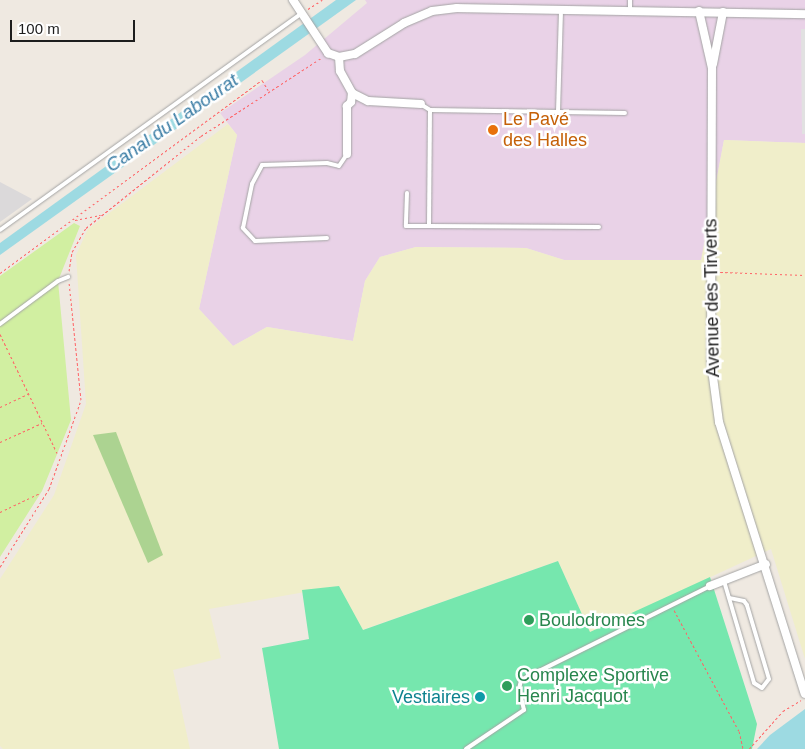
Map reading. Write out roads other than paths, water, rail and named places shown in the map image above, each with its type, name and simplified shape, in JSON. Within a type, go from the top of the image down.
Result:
[{"type":"street","points":[[293,0],[328,53],[339,57],[356,54],[404,23],[432,11],[457,8],[805,14]]},
{"type":"street","name":"Avenue des Tirverts","points":[[699,11],[712,68]]},
{"type":"street","name":"Avenue des Tirverts","points":[[722,12],[712,68],[710,362],[720,422],[766,564],[805,696]]},
{"type":"street","points":[[339,57],[340,70],[352,93],[351,102],[347,106],[347,154]]},
{"type":"street","points":[[352,93],[368,101],[421,104]]},
{"type":"street","points":[[710,586],[766,564]]},
{"type":"lane","points":[[630,0],[630,11]]},
{"type":"lane","points":[[558,112],[561,10]]},
{"type":"lane","points":[[0,230],[303,17]]},
{"type":"lane","points":[[421,104],[430,110],[625,113]]},
{"type":"lane","points":[[429,226],[430,110]]},
{"type":"lane","points":[[327,238],[255,241],[244,228],[252,184],[262,165],[327,163],[339,166],[347,154]]},
{"type":"lane","points":[[407,192],[406,226],[599,227]]},
{"type":"lane","points":[[0,324],[58,281],[68,277]]},
{"type":"lane","points":[[724,581],[754,683],[762,688],[769,679],[747,605],[744,601],[730,598]]},
{"type":"lane","points":[[466,749],[524,710],[519,690],[521,680],[710,586]]},
{"type":"water","name":"Canal du Labourat","points":[[336,0],[356,0],[0,255],[0,243]]},
{"type":"water","points":[[805,709],[805,749],[757,749],[770,735]]},
{"type":"place","name":"Le Pavé des Halles","points":[[493,130]]},
{"type":"place","name":"Boulodromes","points":[[529,620]]},
{"type":"place","name":"Complexe Sportive Henri Jacquot","points":[[507,686]]},
{"type":"place","name":"Vestiaires","points":[[480,697]]}]
